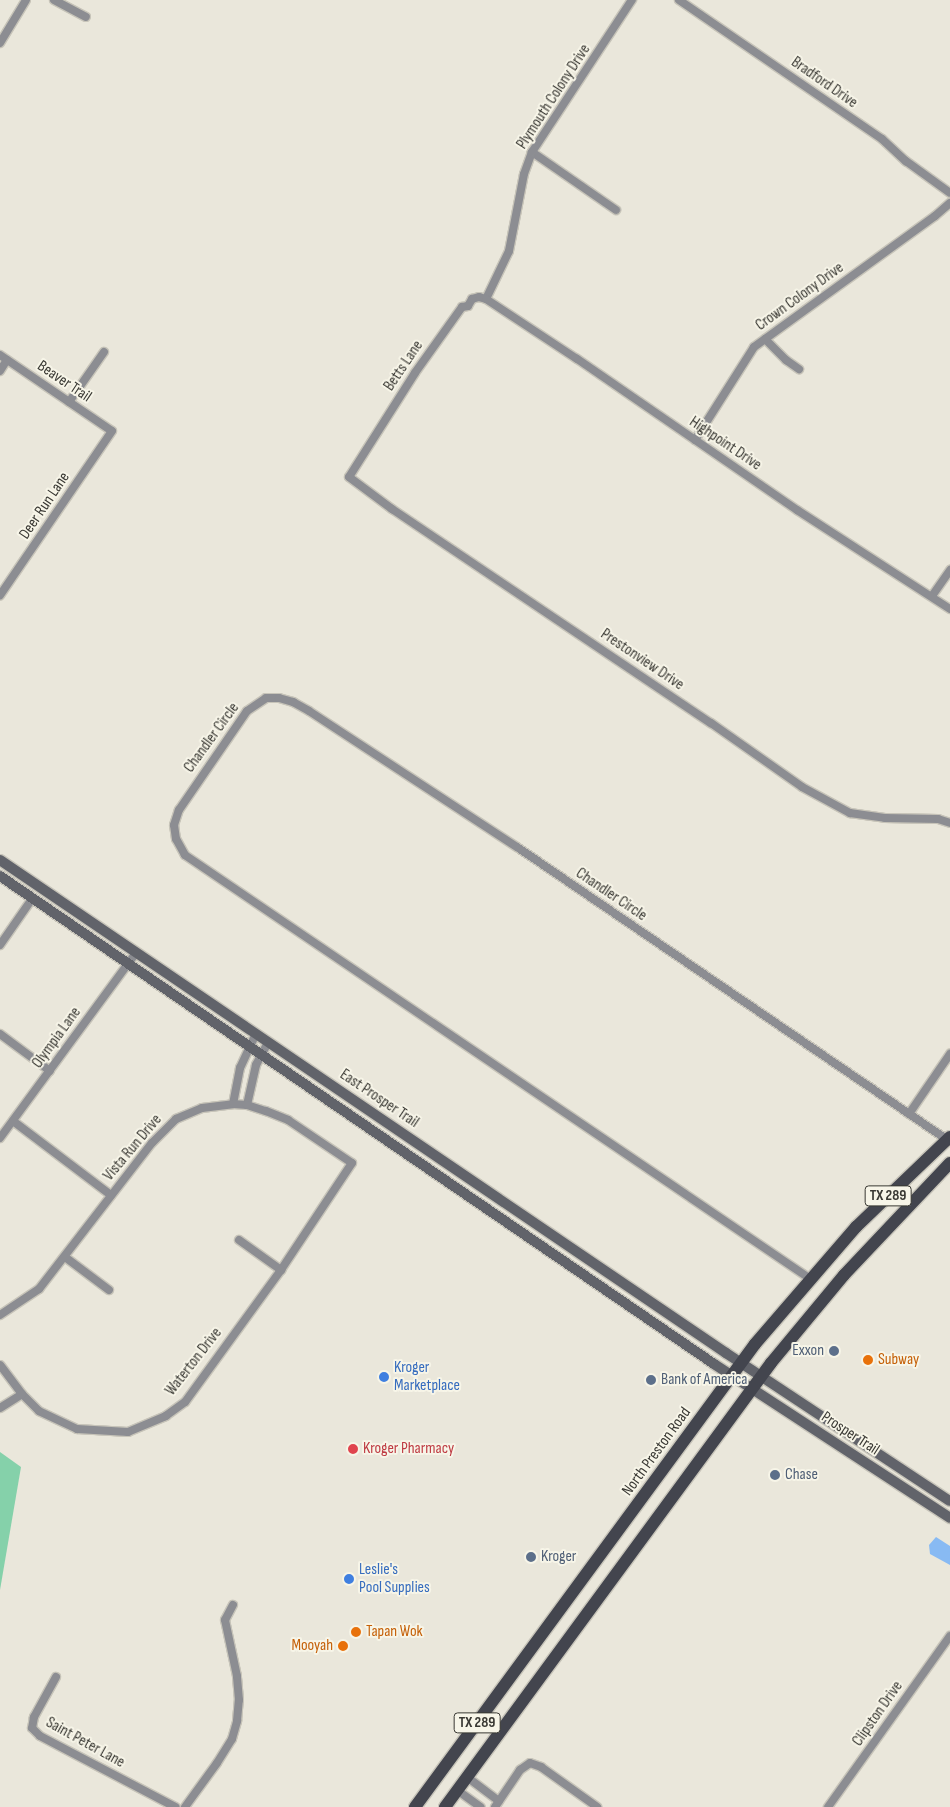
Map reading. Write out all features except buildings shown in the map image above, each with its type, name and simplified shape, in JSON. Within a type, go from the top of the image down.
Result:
[{"type":"main road","name":"East Prosper Trail","points":[[0,860],[741,1363]]},
{"type":"main road","name":"East Prosper Trail","points":[[0,876],[732,1376]]},
{"type":"main road","name":"North Preston Road","points":[[415,1807],[741,1363],[809,1278],[856,1226],[949,1140]]},
{"type":"main road","name":"TX 289","points":[[445,1807],[761,1376],[844,1275],[950,1163]]},
{"type":"main road","points":[[552,1253],[561,1240]]},
{"type":"main road","name":"Prosper Trail","points":[[741,1363],[950,1501]]},
{"type":"main road","name":"Prosper Trail","points":[[732,1376],[950,1518]]},
{"type":"main road","points":[[540,1639],[558,1652]]},
{"type":"street","points":[[0,43],[26,0]]},
{"type":"street","points":[[54,0],[86,17]]},
{"type":"street","name":"Plymouth Colony Drive","points":[[486,299],[508,251],[524,174],[532,152],[632,0]]},
{"type":"street","name":"Bradford Drive","points":[[679,0],[882,139],[906,161],[950,193]]},
{"type":"street","points":[[532,152],[616,210]]},
{"type":"street","name":"Crown Colony Drive","points":[[695,440],[748,357],[765,338],[935,216],[950,203]]},
{"type":"street","name":"Betts Lane","points":[[355,465],[419,367],[462,307],[468,306],[472,299],[486,299]]},
{"type":"street","name":"Highpoint Drive","points":[[486,299],[797,510],[950,609]]},
{"type":"street","points":[[765,338],[786,360],[799,369]]},
{"type":"street","points":[[69,402],[104,352]]},
{"type":"street","name":"Beaver Trail","points":[[0,355],[112,432]]},
{"type":"street","points":[[0,371],[7,360]]},
{"type":"street","name":"Deer Run Lane","points":[[0,595],[112,432]]},
{"type":"street","name":"Prestonview Drive","points":[[355,465],[349,477],[392,509],[711,722],[802,787],[850,813],[885,818],[938,819],[950,823]]},
{"type":"street","points":[[932,596],[950,570]]},
{"type":"street","name":"Chandler Circle","points":[[809,1278],[197,865],[185,855],[176,839],[174,825],[179,810],[247,710],[266,698],[292,702],[517,847],[949,1140]]},
{"type":"street","points":[[0,945],[32,898]]},
{"type":"street","name":"Olympia Lane","points":[[0,1138],[136,953]]},
{"type":"street","points":[[0,1034],[50,1071]]},
{"type":"street","points":[[232,1104],[235,1085],[256,1034]]},
{"type":"street","points":[[247,1105],[250,1087],[261,1055],[268,1042]]},
{"type":"street","points":[[909,1114],[950,1054]]},
{"type":"street","name":"Vista Run Drive","points":[[0,1315],[39,1289],[152,1143],[176,1119],[202,1108],[232,1104],[247,1105],[288,1120],[352,1163]]},
{"type":"street","points":[[13,1121],[111,1195]]},
{"type":"street","name":"Waterton Drive","points":[[0,1365],[22,1394],[39,1411],[77,1429],[128,1432],[166,1416],[185,1402],[280,1270],[352,1163]]},
{"type":"street","points":[[239,1240],[280,1270]]},
{"type":"street","points":[[65,1257],[109,1290]]},
{"type":"street","points":[[0,1408],[22,1394]]},
{"type":"street","points":[[185,1807],[232,1739],[237,1722],[239,1700],[237,1676],[225,1620],[233,1605]]},
{"type":"street","name":"Clipston Drive","points":[[828,1807],[950,1636]]},
{"type":"street","name":"Saint Peter Lane","points":[[56,1677],[34,1717],[32,1728],[40,1736],[175,1807]]},
{"type":"street","points":[[467,1777],[497,1804],[520,1770],[530,1764],[541,1767],[597,1807]]},
{"type":"street","points":[[457,1790],[480,1807]]},
{"type":"green space","points":[[0,1452],[21,1467],[0,1590]]},
{"type":"water","points":[[936,1537],[950,1546],[950,1565],[930,1554],[929,1545]]},
{"type":"place","name":"Exxon","points":[[834,1351]]},
{"type":"place","name":"Subway","points":[[868,1360]]},
{"type":"place","name":"Kroger Marketplace","points":[[384,1377]]},
{"type":"place","name":"Bank of America","points":[[651,1380]]},
{"type":"place","name":"Kroger Pharmacy","points":[[353,1449]]},
{"type":"place","name":"Chase","points":[[775,1475]]},
{"type":"place","name":"Kroger","points":[[531,1557]]},
{"type":"place","name":"Leslie's Pool Supplies","points":[[349,1579]]},
{"type":"place","name":"Tapan Wok","points":[[356,1632]]},
{"type":"place","name":"Mooyah","points":[[343,1646]]}]
